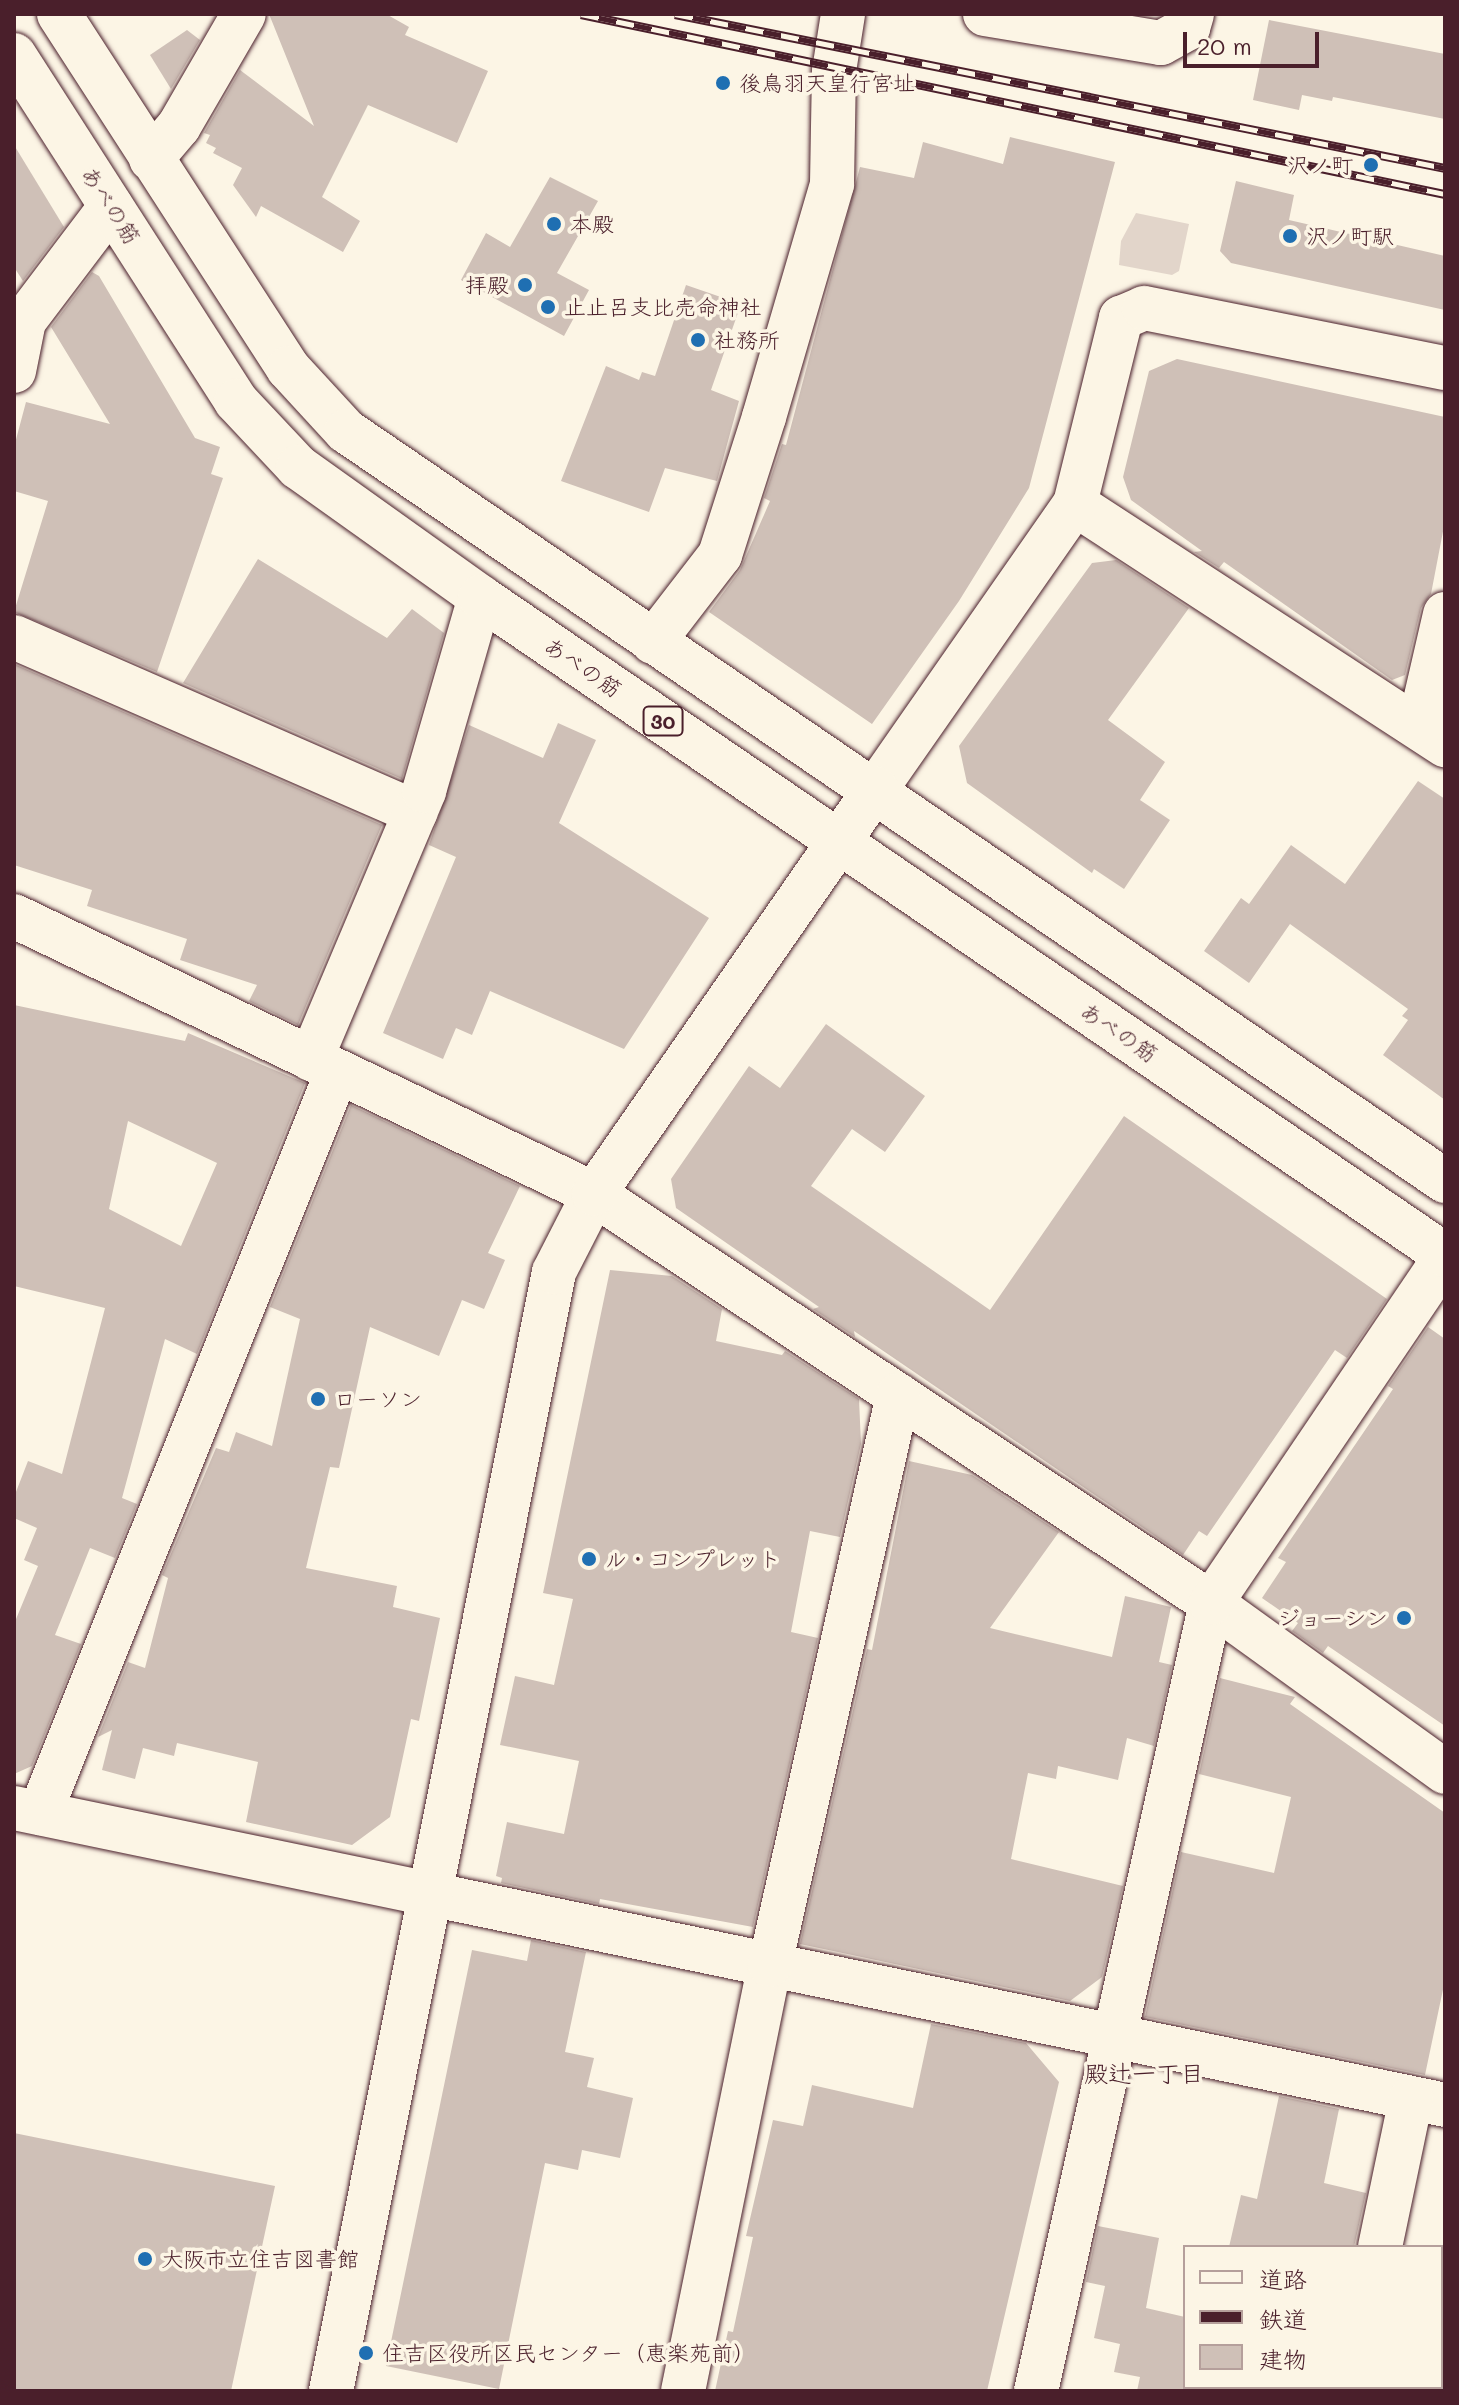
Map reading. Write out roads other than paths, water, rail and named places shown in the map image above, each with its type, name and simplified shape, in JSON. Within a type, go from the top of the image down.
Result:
[{"type":"street","points":[[59,14],[151,159],[313,400],[346,431],[459,512],[876,789],[1445,1181]]},
{"type":"street","points":[[151,159],[179,126],[244,14]]},
{"type":"street","points":[[985,14],[1161,43],[1188,28],[1192,14]]},
{"type":"street","points":[[653,642],[720,555],[764,417],[832,184],[836,16]]},
{"type":"street","name":"あべの筋","points":[[14,55],[26,99],[111,206],[236,401],[267,438],[326,490],[1445,1256]]},
{"type":"street","points":[[14,371],[24,321],[111,206]]},
{"type":"street","points":[[331,2391],[554,1272],[594,1194],[1075,504],[1112,339],[1121,318],[1144,308],[1445,368]]},
{"type":"street","points":[[1075,504],[1432,736],[1445,614]]},
{"type":"street","points":[[480,597],[415,812],[324,1065],[27,1810],[1428,2101],[1381,2245]]},
{"type":"street","points":[[14,637],[415,812]]},
{"type":"street","points":[[14,916],[594,1194],[1211,1603],[1445,1772]]},
{"type":"street","points":[[1036,2391],[1111,2036],[1211,1603],[1445,1256]]},
{"type":"street","points":[[683,2391],[770,1965],[898,1395]]},
{"type":"railway","points":[[581,14],[1445,194]]},
{"type":"railway","points":[[675,14],[1445,168]]},
{"type":"place","name":"後鳥羽天皇行宮址","points":[[723,83]]},
{"type":"place","name":"沢ノ町","points":[[1371,165]]},
{"type":"place","name":"本殿","points":[[554,224]]},
{"type":"place","name":"沢ノ町駅","points":[[1290,236]]},
{"type":"place","name":"拝殿","points":[[525,285]]},
{"type":"place","name":"止止呂支比売命神社","points":[[548,307]]},
{"type":"place","name":"社務所","points":[[698,340]]},
{"type":"place","name":"ローソン","points":[[318,1399]]},
{"type":"place","name":"ル・コンプレット","points":[[589,1559]]},
{"type":"place","name":"ジョーシン","points":[[1404,1618]]},
{"type":"place","name":"大阪市立住吉図書館","points":[[145,2259]]},
{"type":"place","name":"住吉区役所区民センター（恵楽苑前）","points":[[366,2353]]},
{"type":"district","name":"殿辻一丁目","points":[[1144,2073]]}]
